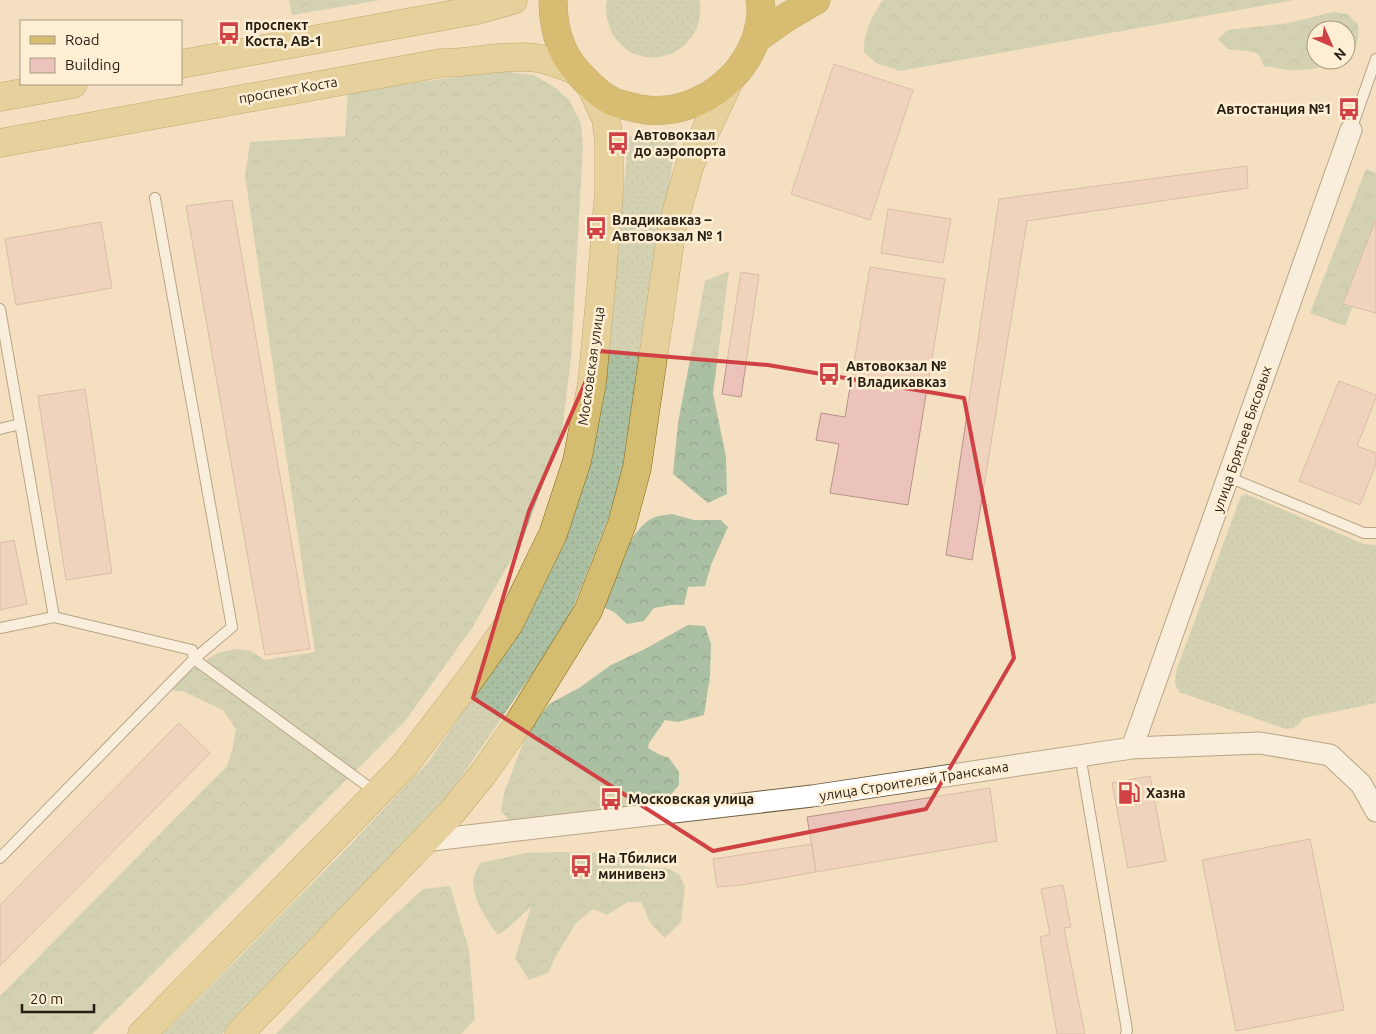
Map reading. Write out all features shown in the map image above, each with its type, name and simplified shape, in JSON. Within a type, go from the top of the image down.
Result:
[{"type":"highway","points":[[553,0],[553,20],[562,50],[584,78],[614,102],[647,110],[673,109],[697,102],[720,89],[743,66],[756,39],[761,15],[760,0]]},
{"type":"highway","points":[[756,39],[816,0]]},
{"type":"main road","points":[[182,64],[477,10],[513,0]]},
{"type":"main road","name":"проспект Коста","points":[[0,144],[441,63],[521,57],[562,64],[584,78]]},
{"type":"main road","name":"Московская улица","points":[[142,1034],[403,766],[472,678],[509,624],[554,534],[577,461],[592,383],[609,191],[609,140],[606,119],[584,78]]},
{"type":"main road","points":[[239,1034],[452,812],[483,774],[520,721],[588,611],[622,524],[636,468],[672,228],[690,164],[730,79]]},
{"type":"main road","points":[[0,97],[66,85]]},
{"type":"street","name":"улица Брятьев Бясовых","points":[[1132,748],[1351,130]]},
{"type":"street","name":"улица Строителей Транскама","points":[[424,841],[812,796],[1132,748],[1260,743],[1330,756],[1361,784],[1376,811]]},
{"type":"lane","points":[[1351,130],[1376,59]]},
{"type":"lane","points":[[0,858],[194,659],[232,626],[155,198]]},
{"type":"lane","points":[[0,309],[54,617]]},
{"type":"lane","points":[[0,429],[20,424]]},
{"type":"lane","points":[[1228,477],[1364,533],[1376,533]]},
{"type":"lane","points":[[0,628],[54,617],[192,650],[194,659],[377,793]]},
{"type":"lane","points":[[1080,755],[1126,1034]]},
{"type":"highlighted area","points":[[599,351],[768,365],[964,398],[1014,658],[926,809],[713,851],[473,698],[529,511]]},
{"type":"green space","points":[[289,0],[381,0],[292,15]]},
{"type":"green space","points":[[607,0],[700,0],[699,19],[693,35],[682,47],[668,55],[653,58],[638,55],[624,47],[612,33],[607,17]]},
{"type":"green space","points":[[884,0],[1294,0],[900,71],[876,63],[864,52],[865,37],[869,26],[874,14]]},
{"type":"green space","points":[[1333,12],[1347,14],[1354,20],[1306,20],[1306,70],[1264,67],[1260,56],[1254,52],[1228,49],[1218,39],[1228,30],[1289,23]]},
{"type":"green space","points":[[1356,22],[1358,24],[1356,46]]},
{"type":"green space","points":[[500,71],[534,75],[557,89],[569,100],[581,123],[583,147],[571,358],[562,431],[523,539],[472,628],[406,720],[92,1034],[0,1034],[0,996],[227,766],[236,729],[223,710],[182,691],[175,691],[172,688],[186,673],[218,653],[236,649],[251,651],[265,660],[315,652],[245,176],[250,142],[345,136],[348,92]]},
{"type":"green space","points":[[629,136],[676,142],[623,481],[567,623],[435,815],[222,1034],[163,1034],[353,842],[429,761],[517,633],[598,423]]},
{"type":"green space","points":[[1366,169],[1376,173],[1376,246],[1345,326],[1310,313]]},
{"type":"green space","points":[[729,271],[713,393],[726,457],[727,494],[708,503],[673,474],[678,423],[705,281]]},
{"type":"green space","points":[[1246,494],[1364,544],[1376,545],[1376,703],[1304,718],[1294,728],[1286,729],[1179,692],[1175,684],[1176,671],[1241,496]]},
{"type":"green space","points":[[672,514],[694,520],[721,520],[728,527],[711,565],[705,586],[688,587],[684,605],[654,608],[644,621],[627,624],[614,612],[601,606],[628,544],[636,533],[653,518]]},
{"type":"green space","points":[[688,625],[705,626],[711,644],[710,676],[704,715],[678,722],[665,720],[649,743],[648,748],[669,758],[679,772],[679,785],[668,798],[654,806],[511,822],[501,811],[504,793],[526,735],[549,704],[579,688],[611,665]]},
{"type":"green space","points":[[631,852],[648,868],[666,868],[679,874],[685,887],[681,922],[665,938],[651,924],[641,902],[628,902],[607,915],[593,909],[576,923],[548,973],[529,980],[515,958],[531,907],[498,935],[478,903],[473,879],[480,863],[526,853]]},
{"type":"green space","points":[[450,886],[469,950],[475,1019],[461,1034],[276,1034],[374,934],[423,889]]},
{"type":"building","points":[[834,64],[913,90],[870,220],[791,194]]},
{"type":"building","points":[[1247,166],[1248,188],[1027,221],[972,560],[946,555],[999,199]]},
{"type":"building","points":[[232,200],[310,649],[265,655],[186,206]]},
{"type":"building","points":[[888,209],[951,219],[943,263],[881,253]]},
{"type":"building","points":[[1376,219],[1376,313],[1343,304]]},
{"type":"building","points":[[101,222],[112,288],[16,305],[5,239]]},
{"type":"building","points":[[870,267],[945,279],[908,505],[830,493],[839,444],[816,440],[821,413],[845,417]]},
{"type":"building","points":[[741,272],[759,275],[741,397],[722,394]]},
{"type":"building","points":[[1339,381],[1376,395],[1357,446],[1376,453],[1376,464],[1360,505],[1299,481]]},
{"type":"building","points":[[85,389],[112,573],[66,580],[38,396]]},
{"type":"building","points":[[14,540],[27,604],[0,610],[0,543]]},
{"type":"building","points":[[179,723],[210,753],[0,966],[0,905]]},
{"type":"building","points":[[1150,776],[1166,861],[1128,868],[1112,783]]},
{"type":"building","points":[[990,788],[997,841],[816,872],[807,817]]},
{"type":"building","points":[[1310,839],[1344,1010],[1236,1031],[1202,860]]},
{"type":"building","points":[[812,844],[816,872],[742,885],[717,887],[713,859]]},
{"type":"building","points":[[1063,885],[1071,927],[1064,928],[1085,1034],[1057,1034],[1040,937],[1050,934],[1041,889]]},
{"type":"place","name":"проспект Коста, АВ-1","points":[[229,33]]},
{"type":"place","name":"Автостанция №1","points":[[1349,109]]},
{"type":"place","name":"Автовокзал до аэропорта","points":[[618,143]]},
{"type":"place","name":"Владикавказ – Автовокзал № 1","points":[[596,228]]},
{"type":"place","name":"Автовокзал № 1 Владикавказ","points":[[829,374]]},
{"type":"place","name":"Хазна","points":[[1129,793]]},
{"type":"place","name":"Московская улица","points":[[611,799]]},
{"type":"place","name":"На Тбилиси минивенэ","points":[[581,866]]}]
